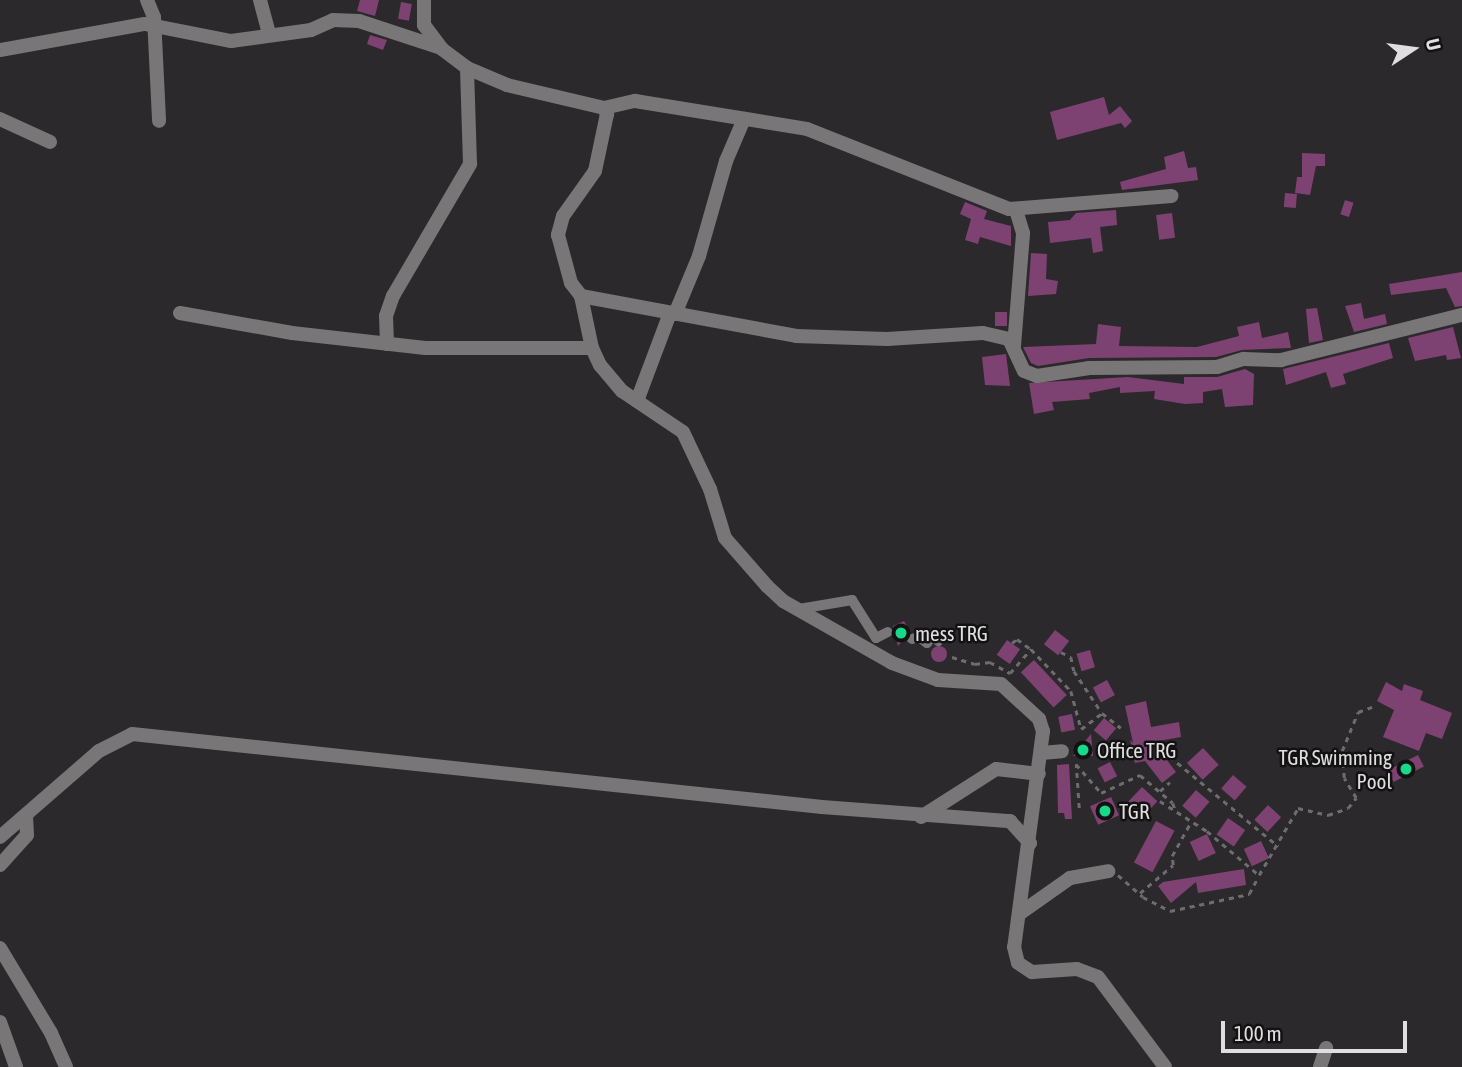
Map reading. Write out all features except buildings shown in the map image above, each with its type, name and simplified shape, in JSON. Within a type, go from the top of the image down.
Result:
[{"type":"street","points":[[147,0],[154,24],[159,121]]},
{"type":"street","points":[[260,0],[269,33]]},
{"type":"street","points":[[424,0],[424,25],[442,49],[467,68],[507,85],[604,108],[635,101],[807,129],[1016,210],[1171,195]]},
{"type":"street","points":[[0,50],[154,24],[231,41],[269,33],[285,36],[332,20],[359,21],[442,49]]},
{"type":"street","points":[[387,344],[386,316],[393,296],[470,164],[467,68]]},
{"type":"street","points":[[604,108],[607,114],[595,171],[563,216],[558,235],[571,283],[581,296],[592,348],[622,391],[683,432],[736,554],[798,609],[924,676],[1001,684],[1039,719],[1039,774],[1014,947],[1018,963],[1032,972],[1077,969],[1098,977],[1165,1067]]},
{"type":"street","points":[[0,119],[50,142]]},
{"type":"street","points":[[637,401],[672,314],[699,257],[726,160],[744,119]]},
{"type":"street","points":[[1014,346],[1023,233],[1016,210]]},
{"type":"street","points":[[581,296],[796,336],[887,339],[983,332],[1009,339],[1030,376],[1089,368],[1217,368],[1244,359],[1282,360],[1462,315]]},
{"type":"street","points":[[180,313],[387,344],[592,348]]},
{"type":"street","points":[[798,609],[852,600],[876,638],[888,632]]},
{"type":"street","points":[[912,639],[919,637],[927,643],[933,635],[938,642]]},
{"type":"street","points":[[0,837],[99,751],[132,734],[921,817],[1010,821],[1030,843]]},
{"type":"street","points":[[1041,753],[1062,751]]},
{"type":"street","points":[[921,817],[996,769],[1039,774]]},
{"type":"street","points":[[0,865],[27,835],[26,817]]},
{"type":"street","points":[[1019,914],[1070,878],[1108,871]]},
{"type":"street","points":[[0,948],[51,1032],[66,1067]]},
{"type":"street","points":[[0,1022],[16,1067]]},
{"type":"street","points":[[1320,1067],[1326,1048]]},
{"type":"path","points":[[1012,643],[1017,639],[1031,649],[1071,691],[1081,729],[1102,713]]},
{"type":"path","points":[[952,657],[975,664],[990,662],[1010,673],[1031,649]]},
{"type":"path","points":[[1061,652],[1071,657],[1074,671],[1102,713],[1121,728]]},
{"type":"path","points":[[1108,871],[1124,878],[1139,894],[1170,911],[1249,894],[1279,848],[1283,827],[1298,808],[1328,815],[1348,808],[1356,798],[1345,778],[1342,751],[1358,712],[1371,707]]},
{"type":"path","points":[[1156,753],[1162,750],[1279,848]]},
{"type":"path","points":[[1079,808],[1076,764],[1101,793],[1140,775],[1173,803],[1176,813]]},
{"type":"path","points":[[1160,791],[1170,782]]},
{"type":"path","points":[[1160,801],[1259,875]]},
{"type":"path","points":[[1139,894],[1173,865],[1172,856],[1191,822]]},
{"type":"place","name":"mess TRG","points":[[901,633]]},
{"type":"place","name":"Office TRG","points":[[1083,750]]},
{"type":"place","name":"TGR Swimming Pool","points":[[1406,769]]},
{"type":"place","name":"TGR","points":[[1105,811]]}]
